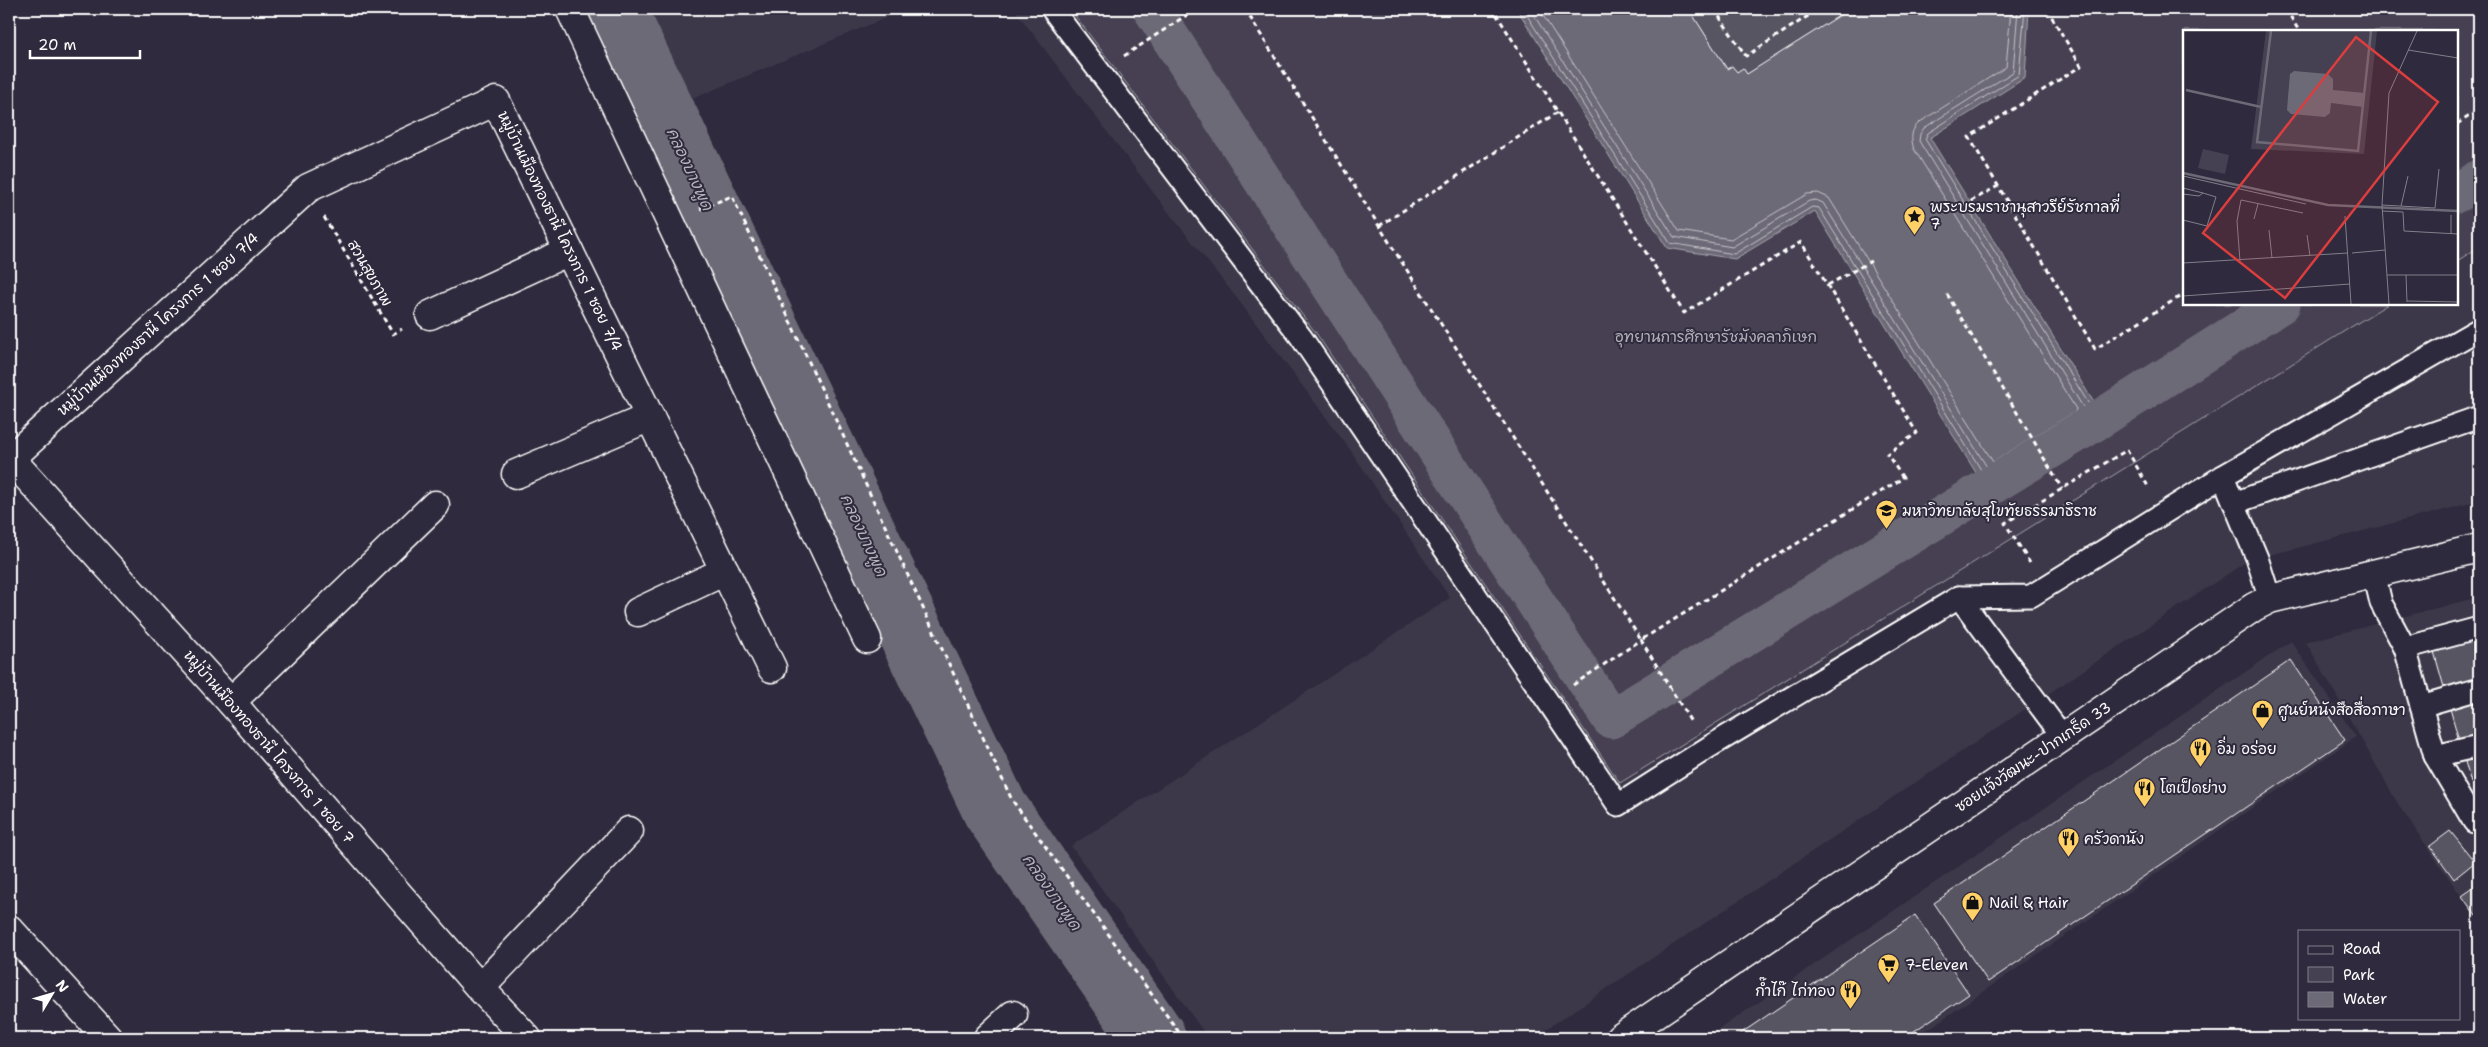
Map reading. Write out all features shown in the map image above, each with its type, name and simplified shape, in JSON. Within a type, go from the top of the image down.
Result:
[{"type":"street","points":[[570,9],[867,639]]},
{"type":"street","name":"หมู่บ้านเมืองทองธานี โครงการ 1 ซอย 7/4","points":[[10,458],[308,188],[496,101],[772,668]]},
{"type":"street","points":[[430,315],[569,251]]},
{"type":"street","points":[[516,474],[650,417]]},
{"type":"street","name":"หมู่บ้านเมืองทองธานี โครงการ 1 ซอย 7","points":[[10,458],[230,702],[480,988],[527,1038]]},
{"type":"street","points":[[230,702],[435,505]]},
{"type":"street","name":"ซอยแจ้งวัฒนะ-ปากเกร็ด 33","points":[[1620,1038],[2254,606],[2270,599],[2479,548]]},
{"type":"street","points":[[638,612],[725,571]]},
{"type":"street","points":[[480,988],[629,831]]},
{"type":"street","points":[[9,928],[108,1038]]},
{"type":"street","points":[[988,1038],[1014,1015]]},
{"type":"lane","points":[[1052,9],[1301,337],[1618,805],[1709,747],[1959,597],[2031,596],[2223,476],[2479,329]]},
{"type":"lane","points":[[2234,503],[2479,417]]},
{"type":"lane","points":[[2223,476],[2257,558],[2270,599]]},
{"type":"lane","points":[[2374,574],[2381,603],[2404,648],[2435,756],[2474,822],[2479,820]]},
{"type":"lane","points":[[1959,597],[2062,737]]},
{"type":"lane","points":[[2404,648],[2479,628]]},
{"type":"lane","points":[[2421,706],[2479,689]]},
{"type":"lane","points":[[2435,756],[2479,746]]},
{"type":"path","points":[[1143,44],[1196,9]]},
{"type":"path","points":[[1245,9],[1379,226],[1656,663],[1690,720]]},
{"type":"path","points":[[1493,9],[1684,313],[1801,242],[1917,433],[1887,454],[1903,478],[1641,640],[1572,686]]},
{"type":"path","points":[[1714,9],[1746,56],[1819,9]]},
{"type":"path","points":[[2047,9],[2081,66],[1969,137],[2095,349],[2183,295]]},
{"type":"path","points":[[2286,9],[2298,30]]},
{"type":"path","points":[[2458,123],[2479,110]]},
{"type":"path","points":[[1379,226],[1558,112]]},
{"type":"path","points":[[1955,210],[1998,186]]},
{"type":"path","name":"สวนสุขภาพ","points":[[308,188],[393,334],[430,315]]},
{"type":"path","points":[[732,196],[1012,800],[1183,1038]]},
{"type":"path","points":[[1828,285],[1870,261]]},
{"type":"path","points":[[1947,294],[2062,489]]},
{"type":"path","points":[[2045,587],[2005,523],[2127,450],[2164,512]]},
{"type":"shaded area","points":[[643,9],[907,9],[689,100]]},
{"type":"shaded area","name":"อุทยานการศึกษารัชมังคลาภิเษก","points":[[1014,9],[2479,9],[2479,501],[2247,561],[1533,1038],[1208,1038],[1071,846],[1450,598],[1351,451],[1239,301],[1162,204]]},
{"type":"shaded area","points":[[2479,597],[2479,922],[2401,809],[2306,642]]},
{"type":"shaded area","points":[[2291,641],[2356,737],[1915,1038],[1706,1038]]},
{"type":"green space","name":"อุทยานการศึกษารัชมังคลาภิเษก","points":[[1070,9],[2479,9],[2479,247],[2458,260],[2458,30],[2183,30],[2183,305],[2386,305],[1620,783],[1316,333]]},
{"type":"water","points":[[1517,9],[2029,9],[2025,78],[1930,138],[2103,417],[1986,489],[1815,211],[1735,259],[1667,248]]},
{"type":"building","points":[[1689,9],[1838,9],[1842,14],[1747,74],[1743,68],[1737,72],[1732,66],[1727,69]]},
{"type":"building","points":[[2479,620],[2479,780],[2471,783],[2429,634]]},
{"type":"building","points":[[2291,660],[2345,740],[1988,982],[1934,903]]},
{"type":"building","points":[[2450,831],[2475,862],[2454,879],[2430,846]]},
{"type":"building","points":[[2479,884],[2479,914],[2476,916],[2462,896]]},
{"type":"building","points":[[1915,915],[1969,994],[1904,1038],[1734,1038]]},
{"type":"waterway","name":"คลองบางพูด","points":[[613,9],[995,809],[1153,1038]]},
{"type":"waterway","points":[[1152,9],[1611,719],[2103,417],[2279,305]]},
{"type":"waterway","points":[[2458,192],[2479,179]]},
{"type":"place","name":"พระบรมราชานุสาวรีย์รัชกาลที่ 7","points":[[1914,235]]},
{"type":"place","name":"มหาวิทยาลัยสุโขทัยธรรมาธิราช","points":[[1886,530]]},
{"type":"place","name":"ศูนย์หนังสือสื่อภาษา","points":[[2262,729]]},
{"type":"place","name":"อิ่ม อร่อย","points":[[2201,768]]},
{"type":"place","name":"โตเป็ดย่าง","points":[[2144,807]]},
{"type":"place","name":"ครัวดานัง","points":[[2068,858]]},
{"type":"place","name":"Nail & Hair","points":[[1973,922]]},
{"type":"place","name":"7-Eleven","points":[[1889,984]]},
{"type":"place","name":"ก๊ำไก๊ ไก่ทอง","points":[[1851,1010]]}]
